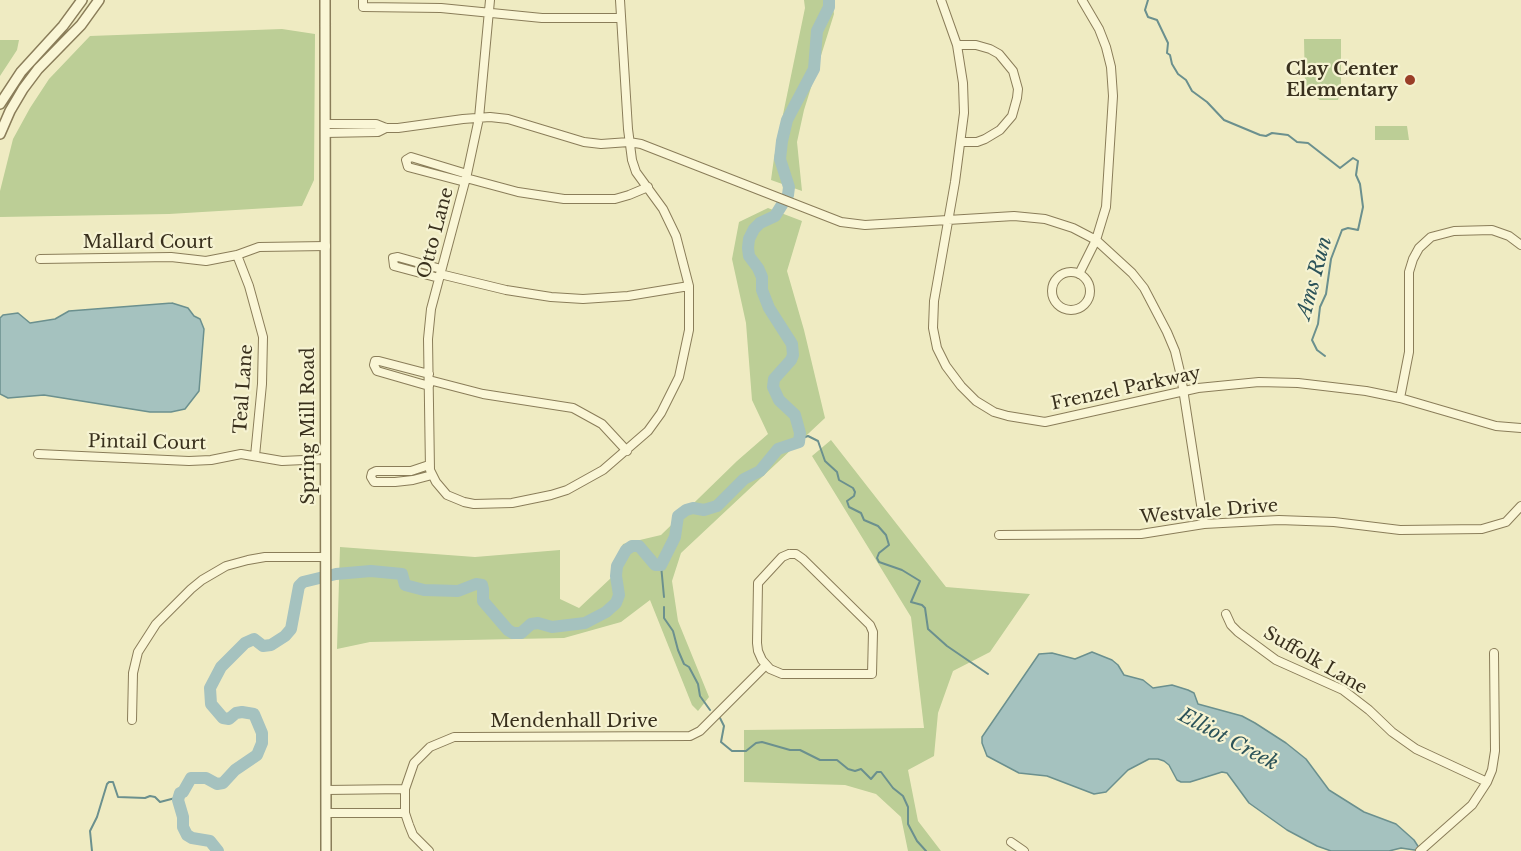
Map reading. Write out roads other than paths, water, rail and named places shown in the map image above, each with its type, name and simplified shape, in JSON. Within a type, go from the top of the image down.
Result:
[{"type":"street","points":[[0,104],[21,72],[63,26],[82,0]]},
{"type":"street","points":[[0,134],[23,89],[38,69],[81,25],[99,0]]},
{"type":"street","name":"Spring Mill Road","points":[[325,0],[326,851]]},
{"type":"street","name":"Otto Lane","points":[[432,475],[429,465],[429,323],[479,118],[490,0]]},
{"type":"street","points":[[429,465],[411,471],[376,471],[372,473],[372,479],[375,482],[413,480],[432,475],[447,495],[464,502],[512,503],[537,499],[567,490],[603,470],[648,431],[667,403],[679,377],[689,330],[689,286],[676,236],[663,209],[636,172],[629,142],[620,0]]},
{"type":"street","name":"Frenzel Parkway","points":[[941,0],[957,45],[964,99],[961,142],[933,314],[935,340],[945,366],[976,401],[994,412],[1045,422],[1184,390],[1245,383],[1298,383],[1354,389],[1400,398],[1496,426],[1521,428]]},
{"type":"street","points":[[1079,274],[1096,240],[1105,214],[1109,189],[1113,81],[1099,29],[1082,0]]},
{"type":"street","points":[[363,3],[576,19],[621,18]]},
{"type":"street","points":[[957,45],[983,46],[999,54],[1013,71],[1018,89],[1012,116],[1000,130],[985,139],[961,142]]},
{"type":"street","points":[[326,128],[376,124],[386,128],[428,126],[490,117],[516,121],[584,142],[641,144],[841,222],[865,225],[1014,216],[1056,221],[1096,240],[1123,263],[1144,288],[1175,351],[1184,390],[1204,524]]},
{"type":"street","points":[[466,178],[411,157],[406,160],[408,167],[466,178],[525,193],[564,199],[615,199],[648,187]]},
{"type":"street","points":[[1400,398],[1409,352],[1409,272],[1419,248],[1431,237],[1454,231],[1492,230],[1509,236],[1521,245]]},
{"type":"street","name":"Mallard Court","points":[[39,259],[171,257],[206,261],[237,255],[259,247],[326,246]]},
{"type":"street","name":"Teal Lane","points":[[237,255],[249,286],[263,337],[262,384],[255,456]]},
{"type":"street","points":[[440,273],[394,266],[393,258],[398,257],[440,273],[507,291],[551,297],[628,296],[689,286]]},
{"type":"street","points":[[1074,272],[1079,274],[1088,283],[1089,296],[1081,306],[1075,309],[1062,307],[1054,299],[1052,287],[1054,282],[1062,274],[1074,272]]},
{"type":"street","points":[[429,380],[375,361],[377,371],[429,380],[483,394],[573,408],[602,424],[627,451]]},
{"type":"street","name":"Pintail Court","points":[[38,454],[199,462],[231,454],[282,460],[326,459]]},
{"type":"street","name":"Westvale Drive","points":[[999,535],[1141,534],[1204,524],[1291,520],[1334,522],[1393,530],[1482,529],[1506,522],[1521,507]]},
{"type":"street","points":[[796,554],[870,625],[873,632],[872,674],[785,674],[776,672],[766,665],[757,647],[758,583],[782,557],[796,554]]},
{"type":"street","points":[[132,720],[133,673],[138,652],[156,624],[191,589],[226,567],[248,560],[265,557],[326,557]]},
{"type":"street","name":"Suffolk Lane","points":[[1226,614],[1231,625],[1238,632],[1276,660],[1343,690],[1392,732],[1416,749],[1487,782]]},
{"type":"street","points":[[1421,850],[1472,805],[1492,770],[1495,751],[1494,653]]},
{"type":"street","name":"Mendenhall Drive","points":[[405,813],[405,789],[408,775],[421,754],[441,741],[454,737],[692,735],[706,725],[766,665]]},
{"type":"street","points":[[326,790],[405,789]]},
{"type":"street","points":[[326,813],[405,813],[413,835],[429,851]]},
{"type":"street","points":[[1011,842],[1024,851]]},
{"type":"water","points":[[172,303],[188,308],[194,316],[200,319],[204,329],[199,391],[185,409],[150,412],[44,395],[8,398],[0,394],[0,318],[3,315],[18,313],[30,323],[55,319],[69,311]]},
{"type":"water","name":"Elliot Creek","points":[[1092,652],[1112,660],[1124,675],[1143,680],[1153,688],[1172,685],[1188,690],[1194,693],[1198,704],[1242,716],[1255,723],[1306,759],[1329,790],[1364,812],[1396,824],[1414,840],[1421,851],[1401,848],[1389,851],[1331,851],[1317,846],[1287,830],[1249,803],[1227,773],[1222,772],[1190,782],[1181,782],[1177,780],[1169,765],[1164,761],[1149,759],[1128,770],[1106,792],[1094,794],[1047,776],[1019,773],[987,756],[982,737],[1039,654],[1052,653],[1075,659]]},
{"type":"waterway","points":[[218,851],[210,841],[187,835],[183,827],[183,817],[178,800],[180,793],[183,792],[191,778],[206,778],[217,784],[223,783],[235,770],[257,755],[262,743],[262,733],[254,714],[242,712],[236,713],[229,719],[223,718],[211,704],[210,688],[221,667],[245,643],[254,639],[263,646],[271,645],[285,636],[291,629],[299,586],[303,582],[336,574],[371,571],[402,574],[405,585],[424,590],[458,591],[476,584],[482,585],[483,601],[513,633],[521,633],[531,624],[538,623],[552,627],[585,623],[606,612],[616,603],[619,595],[617,566],[626,550],[632,546],[639,546],[655,565],[661,565],[675,537],[678,516],[693,508],[704,510],[717,506],[744,479],[760,471],[778,449],[799,442],[800,433],[795,415],[779,400],[773,387],[774,379],[791,360],[792,344],[769,308],[762,290],[762,277],[749,256],[748,248],[754,229],[760,223],[775,216],[788,195],[789,187],[780,159],[782,141],[787,120],[814,69],[817,31],[829,7],[829,0]]},
{"type":"waterway","name":"Ams Run","points":[[1148,0],[1145,10],[1148,17],[1157,20],[1168,43],[1167,53],[1178,74],[1186,80],[1192,91],[1207,102],[1224,120],[1260,135],[1266,136],[1272,133],[1288,135],[1297,142],[1308,143],[1340,168],[1353,158],[1358,161],[1356,175],[1360,184],[1363,207],[1358,230],[1348,228],[1342,230],[1331,259],[1326,294],[1320,307],[1318,324],[1312,340],[1317,350],[1325,356]]},
{"type":"waterway","points":[[800,439],[808,436],[818,441],[825,461],[837,472],[839,480],[853,488],[855,492],[854,496],[847,501],[849,507],[861,513],[864,520],[878,526],[886,535],[889,545],[879,553],[877,558],[879,562],[902,570],[920,581],[911,602],[925,608],[928,629],[947,646],[988,674]]},
{"type":"waterway","points":[[661,565],[664,597]]},
{"type":"waterway","points":[[664,607],[664,618],[673,631],[684,664],[689,667],[698,684],[700,696],[710,710]]},
{"type":"waterway","points":[[720,718],[724,726],[721,742],[732,751],[746,751],[756,743],[762,742],[790,750],[800,750],[820,760],[837,760],[848,769],[855,771],[861,769],[871,779],[877,772],[881,772],[893,788],[903,796],[908,807],[908,824],[917,841],[926,851]]},
{"type":"waterway","points":[[92,851],[90,831],[109,782],[113,782],[118,797],[145,798],[150,796],[160,802],[179,797]]},
{"type":"place","name":"Clay Center Elementary","points":[[1410,80]]}]
